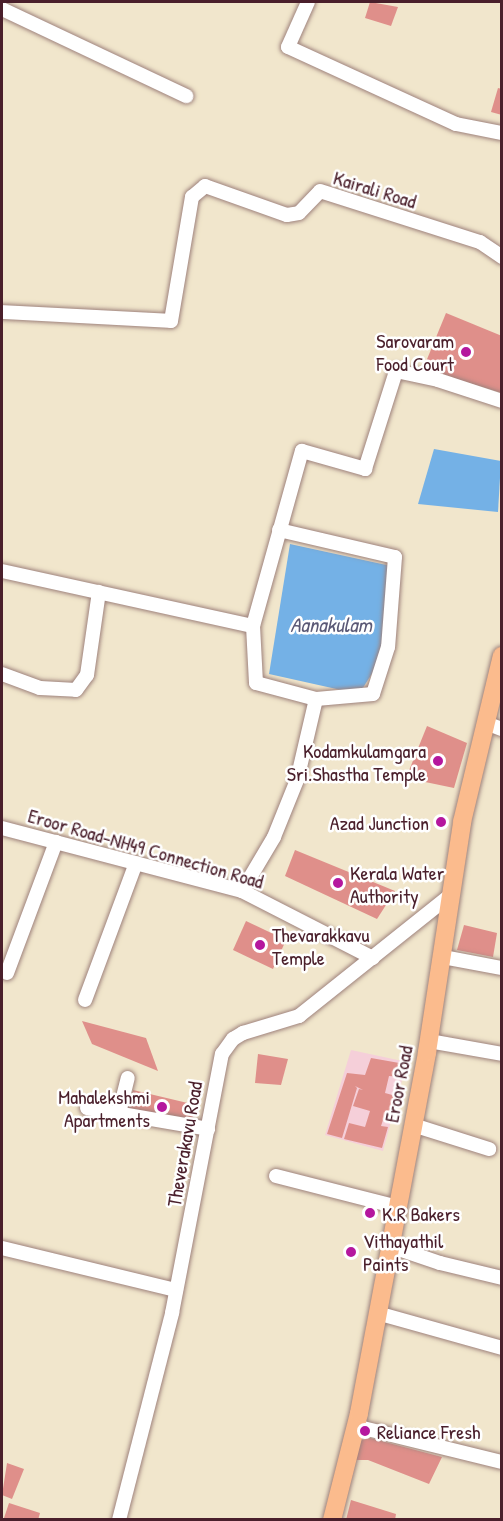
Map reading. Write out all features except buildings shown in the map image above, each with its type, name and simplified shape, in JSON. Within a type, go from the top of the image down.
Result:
[{"type":"main road","name":"Eroor Road","points":[[332,1520],[355,1426],[429,1041],[462,822],[494,726],[501,656]]},
{"type":"street","points":[[308,2],[288,46],[456,124],[501,133]]},
{"type":"street","points":[[2,9],[186,96]]},
{"type":"street","name":"Kairali Road","points":[[2,312],[171,321],[192,197],[205,186],[287,215],[299,213],[320,191],[480,242],[501,257]]},
{"type":"street","points":[[279,530],[395,557],[388,647],[373,694],[316,699],[256,683],[253,626],[279,530],[302,451],[365,469],[396,371],[438,380],[501,401]]},
{"type":"street","points":[[2,571],[253,626]]},
{"type":"street","points":[[2,674],[40,688],[76,690],[87,675],[99,592]]},
{"type":"street","points":[[242,891],[274,837],[297,780],[316,699]]},
{"type":"street","name":"Eroor Road-NH49 Connection Road","points":[[2,828],[242,891],[374,958]]},
{"type":"street","points":[[7,973],[56,842]]},
{"type":"street","points":[[85,1000],[136,863]]},
{"type":"street","name":"Theverakavu Road","points":[[120,1520],[176,1290],[218,1067],[233,1039],[300,1016],[452,894]]},
{"type":"street","points":[[443,957],[501,968]]},
{"type":"street","points":[[429,1041],[501,1054]]},
{"type":"street","points":[[118,1113],[128,1078]]},
{"type":"street","points":[[87,1108],[208,1129]]},
{"type":"street","points":[[413,1125],[489,1149]]},
{"type":"street","points":[[276,1176],[398,1207]]},
{"type":"street","points":[[390,1246],[501,1278]]},
{"type":"street","points":[[2,1248],[176,1290]]},
{"type":"street","points":[[377,1313],[501,1348]]},
{"type":"street","points":[[355,1426],[501,1462]]},
{"type":"shaded area","points":[[351,1050],[407,1062],[383,1151],[325,1135]]},
{"type":"water","points":[[434,449],[501,461],[498,512],[418,504]]},
{"type":"water","name":"Aanakulam","points":[[290,544],[391,566],[382,658],[359,694],[269,674]]},
{"type":"place","name":"Sarovaram Food Court","points":[[466,352]]},
{"type":"place","name":"Kodamkulamgara Sri.Shastha Temple","points":[[438,761]]},
{"type":"place","name":"Azad Junction","points":[[441,822]]},
{"type":"place","name":"Kerala Water Authority","points":[[338,883]]},
{"type":"place","name":"Thevarakkavu Temple","points":[[260,945]]},
{"type":"place","name":"Mahalekshmi Apartments","points":[[162,1107]]},
{"type":"place","name":"K.R Bakers","points":[[370,1213]]},
{"type":"place","name":"Vithayathil Paints","points":[[351,1252]]},
{"type":"place","name":"Reliance Fresh","points":[[365,1431]]}]
